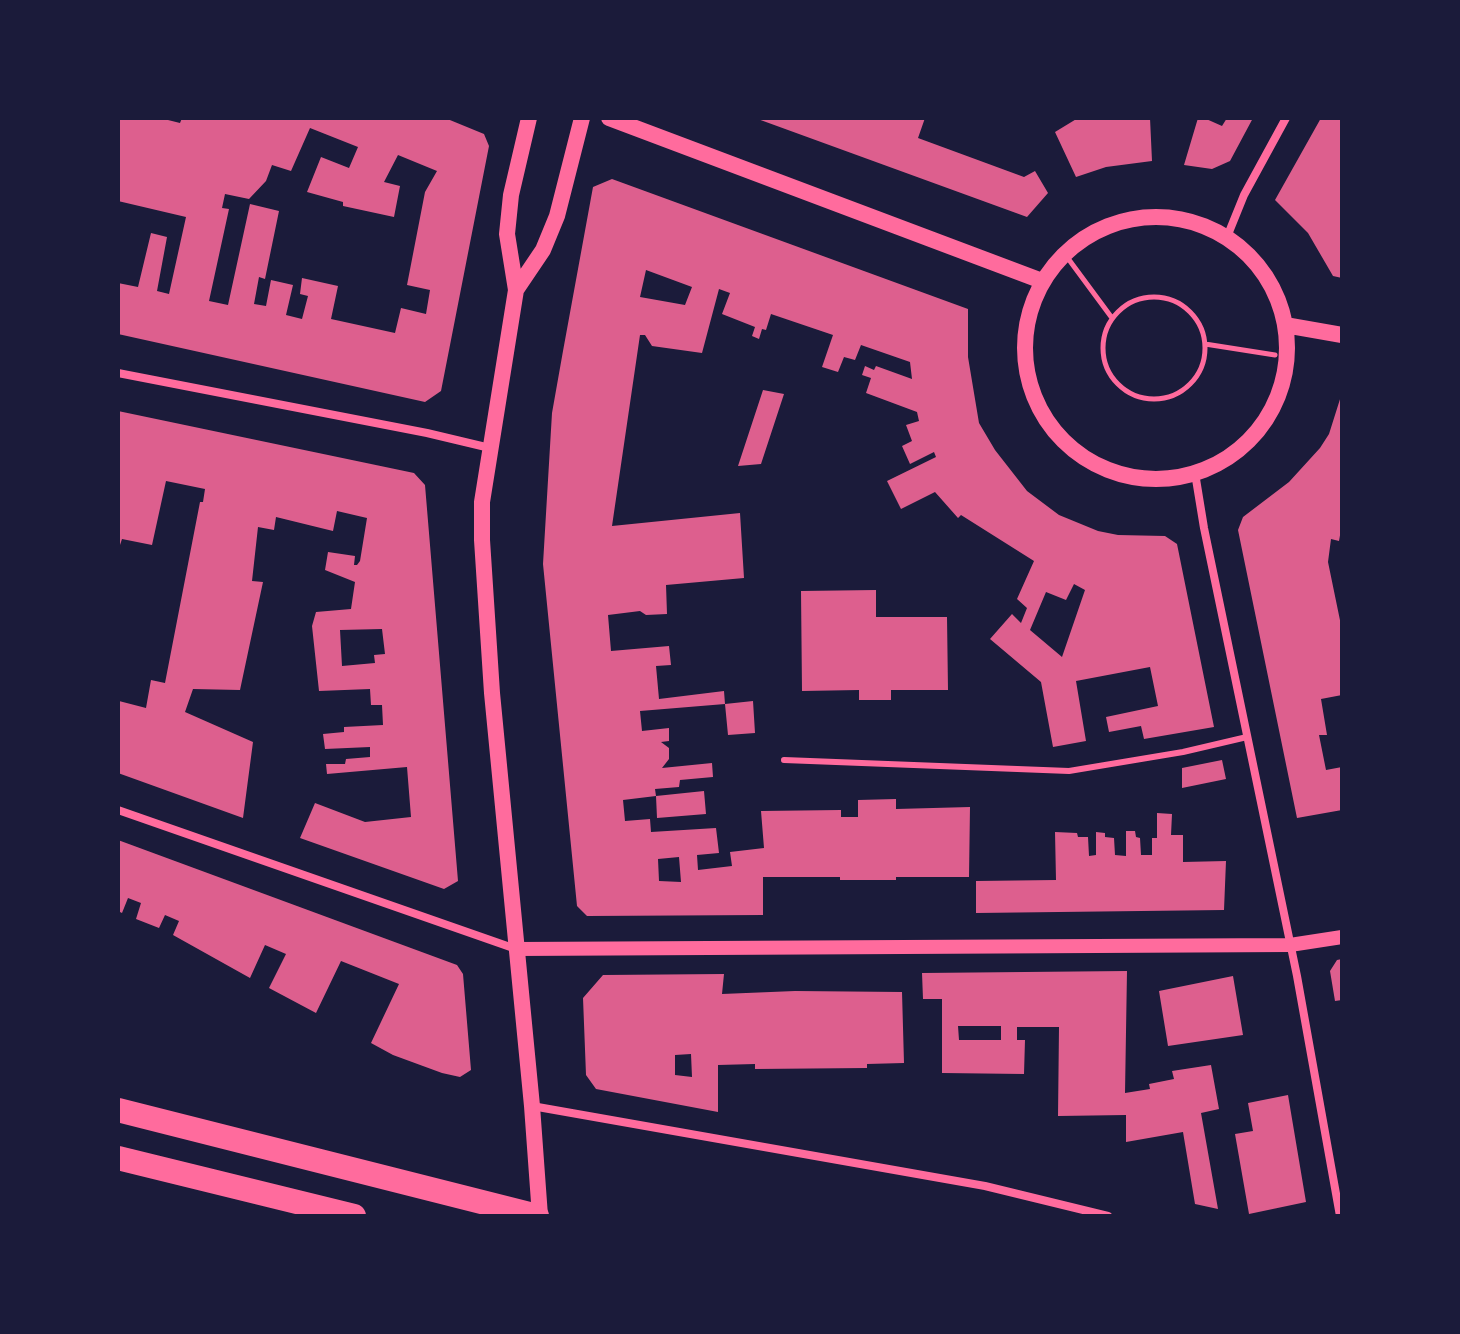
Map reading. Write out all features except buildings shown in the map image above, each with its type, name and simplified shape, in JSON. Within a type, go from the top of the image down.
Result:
[{"type":"highway","points":[[118,1110],[538,1216]]},
{"type":"highway","points":[[118,1158],[354,1216]]},
{"type":"main road","points":[[516,290],[543,250],[557,216],[582,118]]},
{"type":"main road","points":[[609,118],[1042,281]]},
{"type":"main road","points":[[528,119],[511,195],[507,234],[516,290],[482,502],[482,540],[492,693],[532,1106],[538,1216]]},
{"type":"main road","points":[[1160,216],[1195,223],[1227,237],[1254,261],[1274,291],[1285,325],[1287,357],[1281,387],[1268,416],[1248,441],[1224,461],[1195,473],[1150,480],[1106,470],[1068,446],[1040,411],[1026,368],[1026,323],[1042,281],[1064,253],[1093,232],[1125,220],[1160,216]]},
{"type":"main road","points":[[1285,325],[1342,335]]},
{"type":"street","points":[[1227,237],[1244,195],[1286,118]]},
{"type":"street","points":[[118,373],[490,448]]},
{"type":"street","points":[[1195,473],[1290,945],[1340,1216]]},
{"type":"street","points":[[118,810],[516,949],[1290,945],[1342,937]]},
{"type":"street","points":[[532,1106],[985,1186],[1108,1216]]},
{"type":"lane","points":[[784,760],[1069,771],[1183,752],[1247,737]]},
{"type":"path","points":[[1064,253],[1112,318]]},
{"type":"path","points":[[1159,297],[1176,302],[1191,312],[1201,327],[1205,344],[1203,362],[1196,379],[1183,391],[1167,399],[1149,400],[1131,395],[1116,385],[1102,352],[1104,334],[1112,318],[1132,302],[1159,297]]},
{"type":"path","points":[[1205,344],[1287,357]]}]
